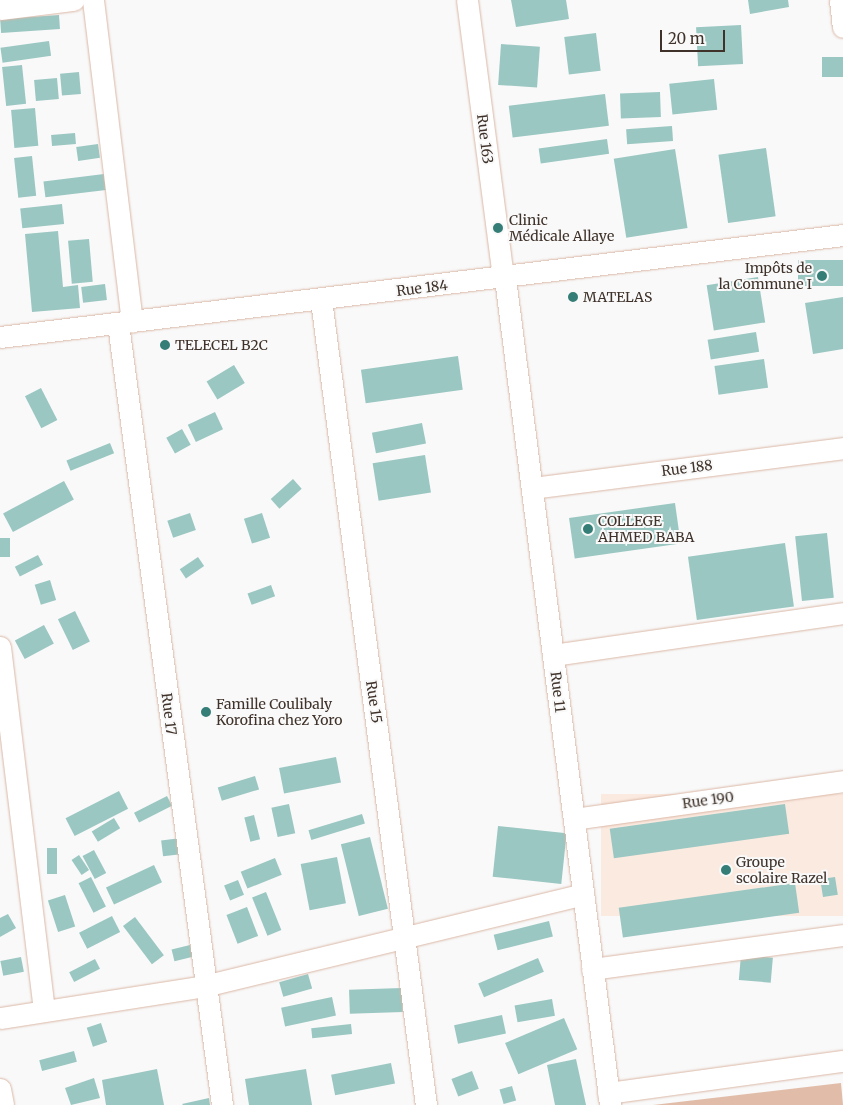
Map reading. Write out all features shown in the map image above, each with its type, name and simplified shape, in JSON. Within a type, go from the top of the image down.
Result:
[{"type":"street","points":[[0,9],[73,0]]},
{"type":"street","name":"Rue 17","points":[[93,0],[125,323],[204,986],[222,1105]]},
{"type":"street","name":"Rue 163","points":[[467,0],[504,278]]},
{"type":"street","points":[[840,0],[843,27]]},
{"type":"street","name":"Rue 184","points":[[0,337],[504,278],[843,235]]},
{"type":"street","name":"Rue 11","points":[[504,278],[609,1099]]},
{"type":"street","name":"Rue 15","points":[[321,300],[426,1105]]},
{"type":"street","name":"Rue 188","points":[[532,488],[843,448]]},
{"type":"street","points":[[553,655],[843,613]]},
{"type":"street","points":[[0,646],[44,1010]]},
{"type":"street","name":"Rue 190","points":[[574,819],[843,782]]},
{"type":"street","points":[[0,1018],[204,986],[583,894]]},
{"type":"street","points":[[592,969],[843,935]]},
{"type":"street","points":[[609,1099],[843,1061]]},
{"type":"street","points":[[0,1089],[3,1105]]},
{"type":"shaded area","name":"Groupe scolaire Razel","points":[[601,794],[843,794],[843,916],[601,916]]},
{"type":"shaded area","points":[[841,1083],[843,1105],[653,1105]]},
{"type":"building","points":[[511,0],[566,0],[569,19],[516,27]]},
{"type":"building","points":[[748,0],[788,0],[789,7],[750,14]]},
{"type":"building","points":[[59,15],[60,29],[1,33],[0,19]]},
{"type":"building","points":[[741,25],[743,64],[698,66],[696,27]]},
{"type":"building","points":[[596,33],[601,71],[569,75],[564,37]]},
{"type":"building","points":[[49,41],[51,56],[3,63],[0,48]]},
{"type":"building","points":[[501,44],[540,47],[537,88],[498,85]]},
{"type":"building","points":[[822,57],[843,57],[843,77],[822,77]]},
{"type":"building","points":[[22,65],[26,104],[6,106],[2,67]]},
{"type":"building","points":[[79,72],[81,94],[62,96],[60,74]]},
{"type":"building","points":[[57,78],[59,99],[36,101],[34,80]]},
{"type":"building","points":[[714,79],[717,110],[672,115],[669,84]]},
{"type":"building","points":[[660,92],[661,117],[621,118],[620,93]]},
{"type":"building","points":[[605,94],[609,126],[513,138],[509,106]]},
{"type":"building","points":[[35,108],[38,146],[14,148],[11,110]]},
{"type":"building","points":[[672,126],[673,141],[627,144],[626,129]]},
{"type":"building","points":[[75,133],[76,144],[52,146],[51,135]]},
{"type":"building","points":[[607,139],[609,154],[541,163],[539,149]]},
{"type":"building","points":[[98,144],[100,158],[78,161],[76,147]]},
{"type":"building","points":[[766,148],[776,216],[728,223],[718,155]]},
{"type":"building","points":[[675,149],[688,228],[626,238],[614,159]]},
{"type":"building","points":[[32,156],[36,196],[18,198],[14,158]]},
{"type":"building","points":[[104,174],[106,190],[45,197],[43,181]]},
{"type":"building","points":[[62,204],[64,224],[22,228],[20,208]]},
{"type":"building","points":[[58,231],[63,287],[78,285],[80,308],[32,312],[25,234]]},
{"type":"building","points":[[89,239],[93,282],[72,284],[68,241]]},
{"type":"building","name":"Impôts de la Commune I","points":[[798,260],[843,260],[843,286],[798,286]]},
{"type":"building","points":[[758,277],[765,322],[714,331],[707,285]]},
{"type":"building","points":[[105,284],[107,300],[83,303],[81,287]]},
{"type":"building","points":[[843,297],[843,349],[813,354],[805,303]]},
{"type":"building","points":[[756,332],[759,352],[711,359],[708,340]]},
{"type":"building","points":[[458,356],[463,390],[366,403],[361,370]]},
{"type":"building","points":[[764,359],[768,388],[719,395],[714,366]]},
{"type":"building","points":[[234,365],[245,383],[217,399],[207,381]]},
{"type":"building","points":[[41,388],[57,420],[41,428],[25,396]]},
{"type":"building","points":[[215,412],[223,429],[196,442],[188,425]]},
{"type":"building","points":[[422,423],[426,444],[376,453],[372,433]]},
{"type":"building","points":[[182,429],[191,445],[175,453],[166,438]]},
{"type":"building","points":[[110,443],[114,453],[71,471],[66,461]]},
{"type":"building","points":[[425,455],[431,493],[379,501],[373,463]]},
{"type":"building","points":[[293,479],[302,489],[279,509],[271,499]]},
{"type":"building","points":[[64,481],[74,500],[13,532],[3,513]]},
{"type":"building","points":[[675,503],[681,544],[575,558],[569,518]]},
{"type":"building","points":[[190,513],[196,530],[173,538],[167,521]]},
{"type":"building","points":[[262,513],[270,538],[252,544],[244,519]]},
{"type":"building","points":[[827,533],[834,598],[802,601],[795,536]]},
{"type":"building","points":[[0,538],[10,538],[10,557],[0,557]]},
{"type":"building","points":[[785,543],[794,606],[697,620],[688,557]]},
{"type":"building","points":[[38,555],[43,565],[20,577],[15,567]]},
{"type":"building","points":[[198,557],[204,566],[186,578],[180,569]]},
{"type":"building","points":[[50,580],[56,600],[41,605],[35,585]]},
{"type":"building","points":[[271,585],[275,596],[252,605],[248,594]]},
{"type":"building","points":[[75,611],[90,642],[73,650],[58,619]]},
{"type":"building","points":[[44,625],[54,644],[25,659],[15,640]]},
{"type":"building","points":[[336,757],[341,783],[284,794],[279,768]]},
{"type":"building","points":[[255,776],[259,789],[222,801],[218,787]]},
{"type":"building","points":[[119,791],[128,809],[75,836],[66,818]]},
{"type":"building","points":[[167,796],[172,806],[139,823],[134,813]]},
{"type":"building","points":[[289,804],[295,833],[278,837],[271,808]]},
{"type":"building","points":[[785,804],[789,834],[614,858],[610,829]]},
{"type":"building","points":[[362,814],[365,824],[311,840],[308,830]]},
{"type":"building","points":[[254,815],[260,839],[250,842],[244,817]]},
{"type":"building","points":[[114,818],[120,828],[98,842],[92,831]]},
{"type":"building","points":[[498,826],[567,833],[561,884],[493,877]]},
{"type":"building","points":[[370,837],[388,909],[359,916],[341,844]]},
{"type":"building","points":[[181,838],[183,854],[163,856],[161,840]]},
{"type":"building","points":[[47,848],[57,848],[57,874],[47,874]]},
{"type":"building","points":[[94,850],[106,873],[95,879],[83,856]]},
{"type":"building","points":[[79,855],[89,870],[82,875],[72,860]]},
{"type":"building","points":[[337,857],[346,903],[310,910],[301,864]]},
{"type":"building","points":[[275,858],[282,875],[247,889],[241,872]]},
{"type":"building","points":[[154,865],[162,882],[114,905],[106,887]]},
{"type":"building","points":[[91,877],[106,906],[94,913],[79,883]]},
{"type":"building","points":[[835,877],[838,895],[823,897],[820,879]]},
{"type":"building","points":[[238,880],[244,895],[230,900],[224,886]]},
{"type":"building","points":[[795,883],[799,913],[623,937],[619,908]]},
{"type":"building","points":[[266,892],[281,930],[267,936],[252,898]]},
{"type":"building","points":[[65,895],[75,926],[58,932],[48,901]]},
{"type":"building","points":[[247,907],[258,936],[238,944],[226,915]]},
{"type":"building","points":[[8,914],[16,928],[0,937],[0,918]]},
{"type":"building","points":[[112,916],[120,932],[87,949],[79,933]]},
{"type":"building","points":[[135,917],[164,955],[152,964],[123,926]]},
{"type":"building","points":[[549,921],[553,937],[498,950],[494,935]]},
{"type":"building","points":[[190,945],[193,957],[174,961],[172,950]]},
{"type":"building","points":[[741,955],[773,958],[771,983],[739,980]]},
{"type":"building","points":[[21,957],[24,972],[3,976],[0,961]]},
{"type":"building","points":[[538,958],[544,972],[484,997],[478,983]]},
{"type":"building","points":[[95,959],[100,969],[74,982],[69,972]]},
{"type":"building","points":[[308,974],[312,988],[283,997],[279,982]]},
{"type":"building","points":[[402,988],[403,1012],[350,1014],[349,990]]},
{"type":"building","points":[[332,997],[336,1016],[285,1026],[281,1008]]},
{"type":"building","points":[[552,999],[555,1016],[518,1022],[515,1006]]},
{"type":"building","points":[[502,1015],[506,1034],[458,1044],[454,1025]]},
{"type":"building","points":[[564,1018],[577,1049],[518,1074],[505,1043]]},
{"type":"building","points":[[101,1023],[107,1042],[93,1047],[87,1028]]},
{"type":"building","points":[[351,1024],[352,1034],[312,1038],[311,1028]]},
{"type":"building","points":[[74,1051],[77,1062],[42,1071],[39,1060]]},
{"type":"building","points":[[576,1059],[586,1105],[555,1105],[547,1065]]},
{"type":"building","points":[[391,1063],[395,1084],[335,1095],[331,1075]]},
{"type":"building","points":[[157,1069],[164,1105],[106,1105],[102,1080]]},
{"type":"building","points":[[306,1069],[312,1105],[249,1105],[245,1079]]},
{"type":"building","points":[[472,1071],[479,1089],[458,1097],[451,1079]]},
{"type":"building","points":[[94,1078],[100,1098],[71,1105],[65,1088]]},
{"type":"building","points":[[512,1086],[516,1100],[504,1104],[500,1090]]},
{"type":"building","points":[[209,1098],[210,1105],[182,1104]]},
{"type":"place","name":"Clinic Médicale Allaye","points":[[498,228]]},
{"type":"place","name":"Impôts de la Commune I","points":[[822,276]]},
{"type":"place","name":"MATELAS","points":[[573,297]]},
{"type":"place","name":"TELECEL B2C","points":[[165,345]]},
{"type":"place","name":"COLLEGE AHMED BABA","points":[[588,529]]},
{"type":"place","name":"Famille Coulibaly Korofina chez Yoro","points":[[206,712]]},
{"type":"place","name":"Groupe scolaire Razel","points":[[726,870]]}]
